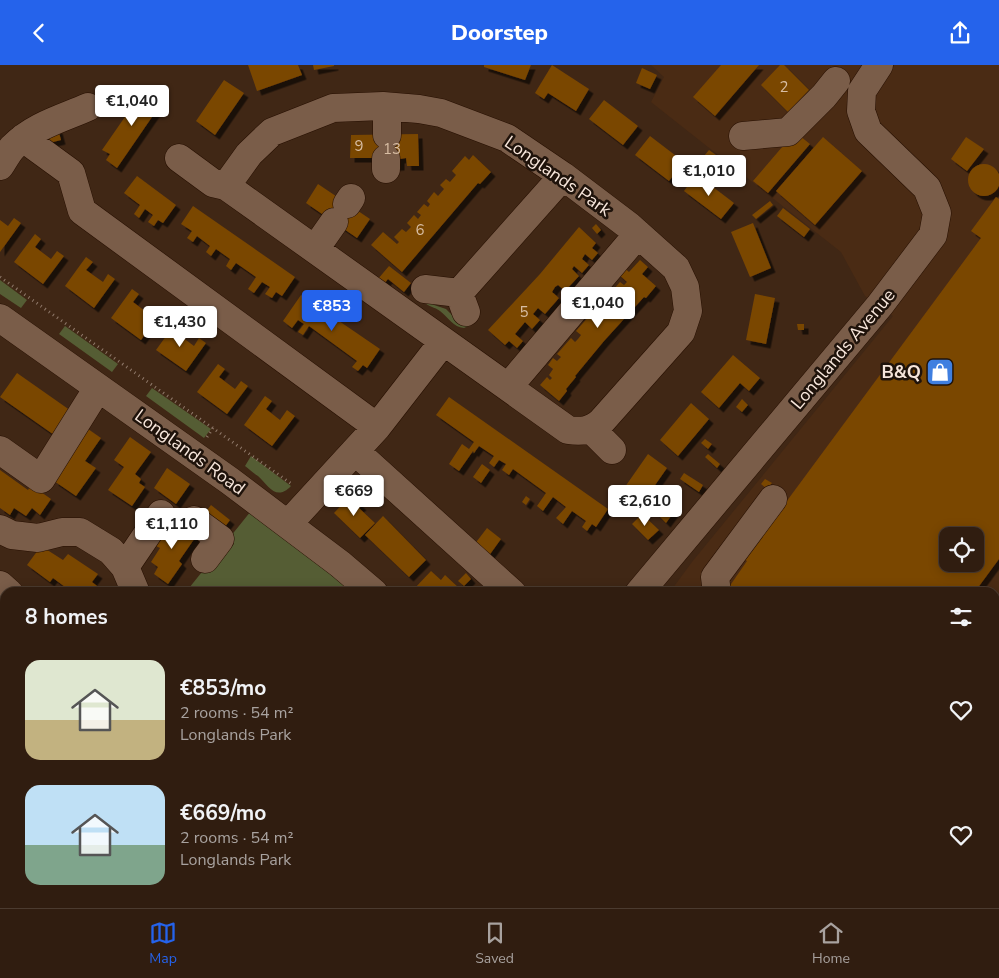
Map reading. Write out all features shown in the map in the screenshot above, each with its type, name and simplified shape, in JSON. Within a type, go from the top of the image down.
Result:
[{"type":"street","points":[[743,136],[788,132],[824,96],[829,73],[862,91],[879,65]]},
{"type":"street","name":"Longlands Avenue","points":[[645,587],[880,305],[933,235],[937,213],[927,188],[868,131],[861,111],[862,91]]},
{"type":"street","name":"Longlands Park","points":[[226,186],[249,154],[272,131],[333,108],[383,106],[441,113],[474,125],[507,139],[563,176],[638,234],[676,268],[685,287],[688,311],[681,332],[602,422],[592,430]]},
{"type":"street","points":[[0,166],[12,148],[22,138],[39,128],[88,107]]},
{"type":"street","points":[[22,138],[71,173],[82,211],[377,427]]},
{"type":"street","points":[[179,158],[213,183],[226,186],[568,430],[580,432],[592,430],[612,450]]},
{"type":"street","points":[[425,289],[462,302],[563,176]]},
{"type":"street","points":[[515,379],[638,234]]},
{"type":"street","name":"Longlands Road","points":[[0,318],[215,470],[340,564],[367,587]]},
{"type":"street","points":[[288,524],[356,452],[443,342]]},
{"type":"street","points":[[0,450],[41,479],[90,399]]},
{"type":"street","points":[[356,452],[505,587]]},
{"type":"street","points":[[716,587],[715,577],[773,499]]},
{"type":"street","points":[[125,567],[161,514]]},
{"type":"street","points":[[194,520],[220,539],[205,559]]},
{"type":"street","points":[[0,529],[12,535],[38,537],[62,532],[80,532],[111,551],[125,567],[133,587]]},
{"type":"path","points":[[0,277],[297,488]]},
{"type":"path","points":[[146,389],[150,383]]},
{"type":"shaded area","points":[[651,65],[999,65],[999,587],[674,587],[893,316],[865,296],[841,252],[651,102],[664,77]]},
{"type":"green space","points":[[0,280],[27,300],[21,308],[0,294]]},
{"type":"green space","points":[[423,295],[434,305],[446,309],[457,320],[466,323],[468,326],[464,328],[454,324],[440,311],[425,303]]},
{"type":"green space","points":[[65,326],[118,364],[112,372],[59,334]]},
{"type":"green space","points":[[152,388],[211,429],[204,438],[146,396]]},
{"type":"green space","points":[[251,456],[291,486],[286,491],[281,492],[277,492],[269,487],[245,466]]},
{"type":"green space","points":[[251,511],[348,587],[190,587]]},
{"type":"building","points":[[248,65],[298,65],[302,75],[257,91]]},
{"type":"building","points":[[313,65],[334,65],[334,66],[314,70]]},
{"type":"building","points":[[484,65],[531,65],[525,80],[484,67]]},
{"type":"building","points":[[552,65],[589,89],[576,111],[548,93],[544,99],[535,93]]},
{"type":"building","points":[[721,65],[759,65],[715,116],[693,97]]},
{"type":"building","points":[[780,65],[784,65],[809,90],[788,112],[761,85]]},
{"type":"building","points":[[642,68],[657,75],[650,89],[636,83]]},
{"type":"building","points":[[224,80],[244,93],[215,135],[196,121]]},
{"type":"building","points":[[145,88],[163,101],[117,168],[106,160],[110,154],[102,150]]},
{"type":"building","points":[[604,100],[638,126],[623,145],[589,119]]},
{"type":"building","points":[[58,129],[61,140],[45,144],[42,133]]},
{"type":"building","points":[[795,132],[810,144],[768,193],[753,181]]},
{"type":"building","points":[[418,134],[419,166],[407,166],[406,158],[400,159],[400,166],[387,167],[373,158],[350,158],[351,135]]},
{"type":"building","points":[[650,136],[684,162],[669,181],[635,155]]},
{"type":"building","points":[[823,137],[862,171],[815,225],[776,191]]},
{"type":"building","points":[[966,137],[984,149],[967,171],[951,159]]},
{"type":"building","points":[[709,150],[716,155],[706,168],[699,162]]},
{"type":"building","points":[[473,155],[491,172],[480,184],[478,183],[402,272],[371,245],[383,232],[397,244],[399,242],[394,237],[402,229],[406,232],[411,227],[407,223],[414,215],[418,219],[421,215],[417,212],[424,204],[428,207],[430,204],[427,201],[434,192],[438,196],[444,189],[440,185],[446,179],[450,182],[456,175],[452,171],[465,156],[469,160]]},
{"type":"building","points":[[984,164],[990,165],[995,169],[999,174],[999,186],[995,191],[990,195],[984,196],[978,195],[973,191],[969,186],[968,180],[969,174],[973,169],[978,165]]},
{"type":"building","points":[[696,174],[734,203],[721,219],[684,191]]},
{"type":"building","points":[[137,176],[176,205],[163,223],[158,220],[154,226],[148,222],[153,215],[145,209],[139,218],[134,214],[140,205],[124,193]]},
{"type":"building","points":[[318,184],[370,219],[357,238],[306,203]]},
{"type":"building","name":"B&Q","points":[[996,197],[999,199],[999,559],[978,587],[729,587],[747,561],[744,559],[981,238],[971,231]]},
{"type":"building","points":[[770,201],[773,205],[756,219],[752,215]]},
{"type":"building","points":[[193,206],[295,277],[282,296],[276,292],[272,298],[265,294],[270,287],[262,282],[254,293],[248,289],[256,277],[236,263],[231,270],[226,266],[230,259],[216,249],[211,256],[206,252],[210,246],[197,236],[193,242],[187,238],[192,231],[181,224]]},
{"type":"building","points":[[783,208],[810,229],[804,237],[777,216]]},
{"type":"building","points":[[14,218],[21,223],[0,252],[0,220],[8,226]]},
{"type":"building","points":[[753,223],[771,268],[750,277],[731,232]]},
{"type":"building","points":[[596,224],[601,230],[597,234],[592,228]]},
{"type":"building","points":[[579,227],[596,243],[592,248],[598,253],[592,260],[585,254],[582,259],[589,265],[582,273],[574,266],[572,269],[579,276],[565,291],[558,285],[555,287],[552,292],[559,298],[545,314],[538,308],[533,314],[540,320],[532,329],[525,322],[515,334],[523,341],[517,348],[509,341],[505,345],[488,330],[540,274]]},
{"type":"building","points":[[35,234],[41,239],[35,247],[51,259],[57,251],[64,256],[43,284],[14,262]]},
{"type":"building","points":[[86,257],[93,262],[86,270],[103,282],[108,274],[115,279],[94,308],[65,286]]},
{"type":"building","points":[[640,260],[648,267],[642,274],[656,286],[604,341],[575,376],[559,401],[540,385],[547,377],[550,380],[552,378],[549,375],[553,369],[548,365],[553,358],[557,361],[561,357],[557,354],[571,338],[575,342],[578,339],[581,335],[576,331],[590,315],[595,319],[600,312],[596,309],[610,292],[614,296],[616,294],[613,290],[620,282],[624,285],[627,282],[616,272],[622,266],[629,272]]},
{"type":"building","points":[[389,266],[411,283],[404,292],[388,279],[384,284],[378,279]]},
{"type":"building","points":[[132,289],[139,294],[133,302],[149,314],[155,306],[162,311],[141,340],[111,318]]},
{"type":"building","points":[[755,294],[775,298],[766,344],[746,340]]},
{"type":"building","points":[[301,295],[380,349],[367,368],[363,365],[358,371],[352,367],[357,361],[309,326],[303,335],[298,332],[304,324],[298,320],[292,328],[283,321]]},
{"type":"building","points":[[177,321],[184,326],[178,334],[194,346],[199,338],[206,343],[186,371],[156,350]]},
{"type":"building","points":[[797,324],[804,324],[804,330],[798,330]]},
{"type":"building","points":[[733,355],[760,378],[749,391],[740,383],[719,408],[701,392]]},
{"type":"building","points":[[218,364],[225,369],[219,377],[235,389],[241,381],[248,386],[227,414],[197,392]]},
{"type":"building","points":[[17,373],[74,413],[57,437],[0,397]]},
{"type":"building","points":[[265,396],[272,401],[266,409],[280,420],[287,410],[295,416],[272,446],[244,425]]},
{"type":"building","points":[[449,397],[608,509],[596,527],[592,524],[587,531],[582,527],[586,521],[572,511],[563,524],[556,518],[566,507],[553,497],[543,511],[537,506],[546,493],[513,469],[509,475],[502,470],[506,464],[499,460],[494,467],[489,463],[494,456],[479,446],[474,453],[473,451],[459,471],[449,464],[462,444],[469,449],[474,442],[436,415]]},
{"type":"building","points":[[742,399],[748,405],[742,412],[736,407]]},
{"type":"building","points":[[691,403],[709,419],[678,456],[660,440]]},
{"type":"building","points":[[78,422],[101,438],[85,461],[96,468],[76,496],[54,481]]},
{"type":"building","points":[[130,437],[151,452],[135,474],[141,479],[139,483],[145,487],[132,506],[108,490],[124,467],[114,460]]},
{"type":"building","points":[[705,439],[712,444],[708,449],[701,443]]},
{"type":"building","points":[[648,454],[667,468],[639,508],[620,494]]},
{"type":"building","points":[[708,454],[720,464],[717,468],[705,457]]},
{"type":"building","points":[[482,464],[490,470],[481,483],[473,477]]},
{"type":"building","points":[[167,468],[190,484],[176,504],[154,488]]},
{"type":"building","points":[[0,470],[28,490],[31,485],[51,499],[40,515],[32,508],[26,516],[14,508],[10,515],[0,508]]},
{"type":"building","points":[[684,473],[703,485],[699,492],[680,479]]},
{"type":"building","points":[[765,479],[772,483],[767,489],[761,484]]},
{"type":"building","points":[[351,495],[362,506],[359,508],[375,523],[360,538],[334,513]]},
{"type":"building","points":[[526,496],[530,499],[526,505],[522,502]]},
{"type":"building","points":[[659,501],[666,506],[669,502],[677,508],[666,523],[653,510]]},
{"type":"building","points":[[211,505],[230,520],[221,532],[201,518]]},
{"type":"building","points":[[642,514],[659,530],[648,540],[632,524]]},
{"type":"building","points":[[383,516],[426,560],[409,577],[365,535]]},
{"type":"building","points":[[174,518],[197,535],[179,561],[182,564],[168,584],[154,574],[158,567],[151,562],[160,548],[156,546]]},
{"type":"building","points":[[487,528],[501,539],[488,557],[474,545]]},
{"type":"building","points":[[41,546],[63,560],[68,554],[98,574],[92,582],[98,587],[65,587],[53,578],[50,582],[27,565]]},
{"type":"building","points":[[431,571],[441,580],[445,575],[458,587],[416,587]]},
{"type":"building","points":[[466,573],[471,579],[464,586],[458,581]]},
{"type":"place","name":"B&Q","points":[[940,372]]}]
